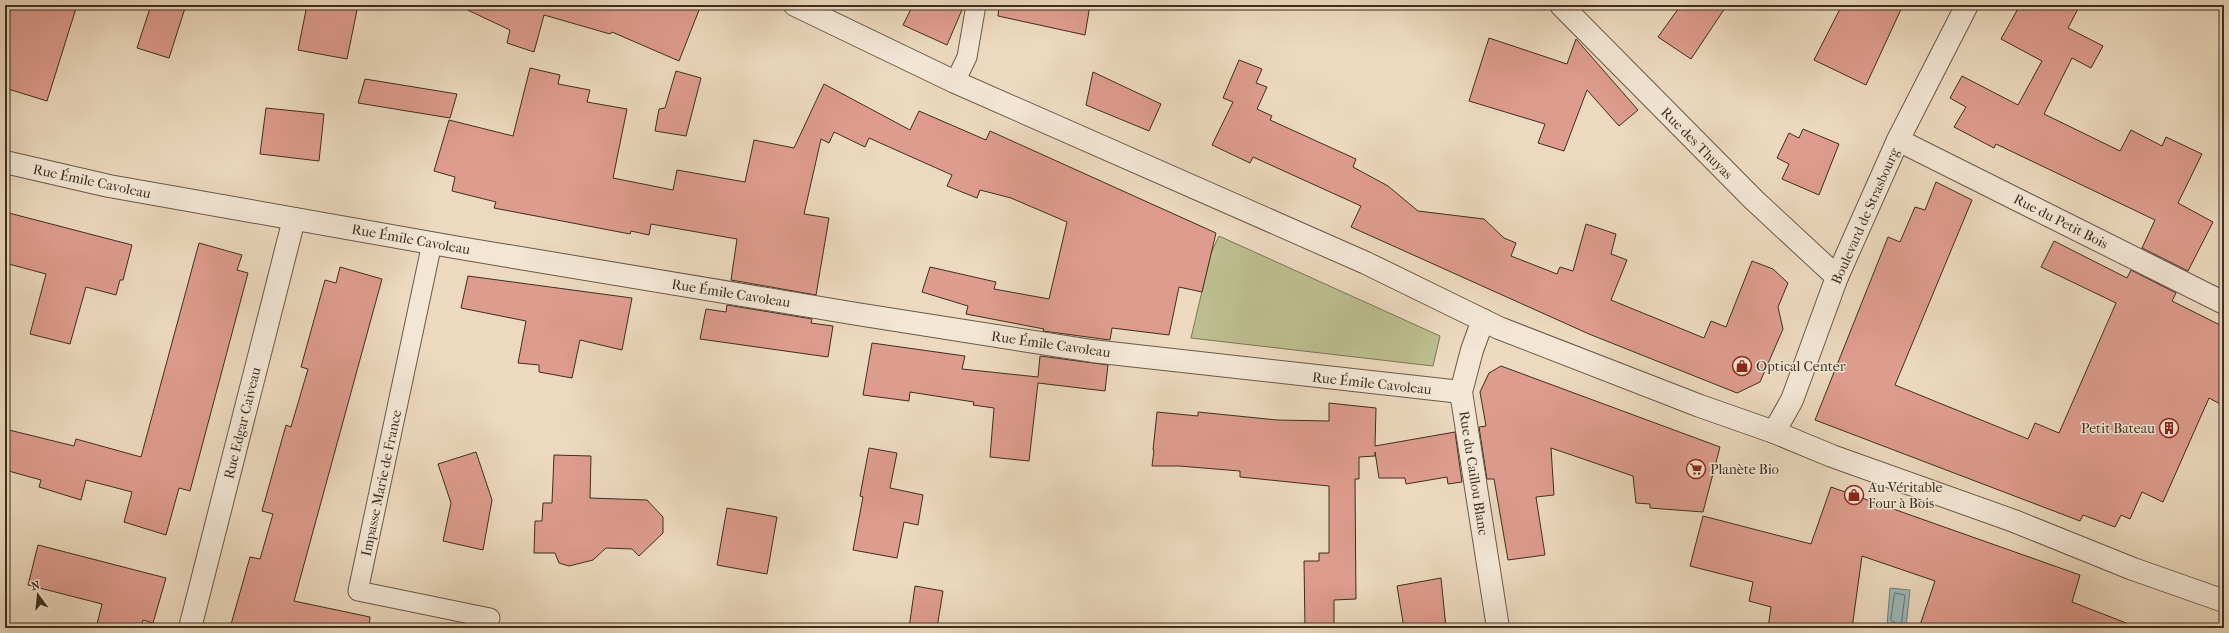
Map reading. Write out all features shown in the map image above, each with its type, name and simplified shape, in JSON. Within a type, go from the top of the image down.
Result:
[{"type":"street","points":[[795,5],[956,82],[1366,263],[1482,320],[1700,406],[1774,432],[1826,454],[2014,522],[2224,601]]},
{"type":"street","name":"Rue des Thuyas","points":[[1561,5],[1754,200],[1837,277]]},
{"type":"street","name":"Boulevard de Strasbourg","points":[[1774,432],[1792,400],[1837,277],[1898,140],[1967,5]]},
{"type":"street","name":"Rue du Petit Bois","points":[[1898,140],[2224,303]]},
{"type":"street","name":"Rue Émile Cavoleau","points":[[5,162],[109,186],[432,243],[721,292],[1092,351],[1461,392]]},
{"type":"street","name":"Rue Edgar Caiveau","points":[[190,628],[294,219]]},
{"type":"street","name":"Rue du Caillou Blanc","points":[[1482,320],[1461,392],[1498,628]]},
{"type":"lane","points":[[956,82],[967,57],[976,5]]},
{"type":"lane","name":"Impasse Marie de France","points":[[432,243],[358,591],[490,618]]},
{"type":"green space","points":[[1219,236],[1440,336],[1433,366],[1191,338],[1211,253]]},
{"type":"water","points":[[1890,588],[1910,590],[1906,627],[1887,625]]},
{"type":"building","points":[[5,5],[77,5],[47,101],[5,88]]},
{"type":"building","points":[[151,5],[186,5],[169,58],[137,48]]},
{"type":"building","points":[[307,5],[358,5],[347,59],[298,50]]},
{"type":"building","points":[[457,5],[701,5],[679,61],[612,32],[610,34],[544,15],[534,52],[507,43],[510,30]]},
{"type":"building","points":[[913,5],[964,5],[947,45],[903,25]]},
{"type":"building","points":[[999,5],[1090,5],[1085,35],[998,16]]},
{"type":"building","points":[[1681,5],[1727,5],[1691,59],[1658,37]]},
{"type":"building","points":[[1842,5],[1903,5],[1866,85],[1814,60]]},
{"type":"building","points":[[2020,5],[2080,5],[2068,28],[2103,46],[2091,68],[2072,58],[2044,114],[2120,151],[2131,130],[2162,146],[2166,137],[2202,154],[2178,203],[2213,222],[2188,271],[2142,248],[2155,220],[1996,144],[1994,148],[1954,127],[1966,107],[1950,98],[1962,76],[2018,105],[2042,61],[2001,39]]},
{"type":"building","points":[[1489,38],[1567,64],[1576,39],[1638,110],[1619,126],[1587,90],[1564,151],[1538,143],[1545,124],[1469,101]]},
{"type":"building","points":[[1239,60],[1262,69],[1256,83],[1267,87],[1257,109],[1272,116],[1270,120],[1356,159],[1353,167],[1388,186],[1418,211],[1484,219],[1504,238],[1516,243],[1511,256],[1557,274],[1560,267],[1573,271],[1586,224],[1616,234],[1611,254],[1627,260],[1611,300],[1704,338],[1711,321],[1726,327],[1752,261],[1773,269],[1788,283],[1778,307],[1783,329],[1760,382],[1737,393],[1589,334],[1351,227],[1361,206],[1253,157],[1250,163],[1212,145],[1233,102],[1223,98]]},
{"type":"building","points":[[530,68],[560,75],[558,84],[590,90],[587,102],[627,109],[613,178],[673,190],[677,170],[745,182],[754,140],[794,148],[824,84],[910,130],[919,111],[986,140],[990,131],[1216,233],[1202,292],[1179,287],[1169,335],[1112,328],[1110,340],[1043,331],[1044,329],[966,314],[968,306],[922,292],[930,267],[996,282],[994,289],[1049,299],[1067,222],[1011,198],[980,190],[977,198],[947,186],[952,175],[869,138],[865,147],[834,132],[829,143],[821,139],[804,214],[829,218],[816,295],[731,280],[737,239],[651,224],[649,235],[631,231],[630,234],[494,208],[496,202],[452,191],[455,177],[434,171],[449,120],[513,136]]},
{"type":"building","points":[[676,71],[701,78],[686,136],[655,131],[659,109],[665,108]]},
{"type":"building","points":[[1093,72],[1161,104],[1149,131],[1086,105]]},
{"type":"building","points":[[365,79],[457,94],[450,118],[358,103]]},
{"type":"building","points":[[266,108],[324,114],[319,161],[260,154]]},
{"type":"building","points":[[1803,129],[1839,144],[1819,195],[1782,179],[1789,164],[1777,158],[1789,133],[1799,138]]},
{"type":"building","points":[[1936,182],[1972,200],[1895,385],[2028,439],[2035,423],[2059,433],[2116,303],[2041,267],[2054,241],[2127,278],[2131,270],[2176,293],[2172,301],[2224,327],[2224,406],[2209,398],[2163,502],[2142,492],[2130,519],[2121,515],[2115,527],[2083,515],[2080,521],[1815,420],[1888,237],[1900,242],[1915,207],[1925,210]]},
{"type":"building","points":[[5,212],[132,245],[123,280],[120,280],[116,295],[86,287],[70,344],[30,334],[46,274],[5,263]]},
{"type":"building","points":[[199,243],[242,255],[237,270],[248,273],[190,491],[179,488],[166,535],[124,522],[132,492],[86,480],[81,500],[39,487],[41,480],[5,470],[5,429],[74,446],[76,439],[141,457]]},
{"type":"building","points":[[340,267],[382,279],[294,601],[370,617],[369,628],[230,628],[250,557],[260,559],[273,514],[262,511],[286,425],[291,427],[308,369],[301,367],[325,280],[336,283]]},
{"type":"building","points":[[468,276],[632,298],[622,350],[580,340],[572,378],[539,372],[539,365],[518,363],[526,321],[461,308]]},
{"type":"building","points":[[727,305],[812,319],[811,323],[833,326],[828,357],[700,339],[706,309],[726,312]]},
{"type":"building","points":[[872,343],[965,356],[962,369],[1038,377],[1040,356],[1108,365],[1105,391],[1038,383],[1029,461],[990,457],[994,408],[973,405],[974,402],[910,392],[909,401],[863,395]]},
{"type":"building","points":[[1501,366],[1720,447],[1703,512],[1650,508],[1650,504],[1636,503],[1633,476],[1551,448],[1554,495],[1536,497],[1545,555],[1508,560],[1494,479],[1487,479],[1479,427],[1486,426],[1480,392],[1489,373]]},
{"type":"building","points":[[1329,403],[1376,408],[1375,446],[1455,432],[1462,482],[1448,484],[1447,477],[1406,484],[1405,478],[1379,478],[1375,452],[1375,456],[1359,457],[1359,479],[1355,479],[1356,599],[1334,600],[1334,628],[1305,628],[1304,561],[1319,561],[1319,553],[1329,553],[1329,486],[1240,477],[1240,471],[1179,466],[1152,466],[1157,412],[1198,416],[1198,412],[1277,420],[1329,421]]},
{"type":"building","points":[[869,448],[897,453],[890,488],[923,495],[918,525],[904,522],[897,558],[853,550],[863,497],[860,496]]},
{"type":"building","points":[[476,452],[492,500],[483,550],[443,541],[451,503],[438,464]]},
{"type":"building","points":[[554,455],[591,456],[590,498],[647,500],[663,517],[663,533],[639,556],[632,549],[606,548],[593,560],[569,566],[559,563],[555,553],[534,553],[535,521],[542,521],[543,503],[552,503]]},
{"type":"building","points":[[1831,487],[2080,575],[2072,602],[2134,626],[2134,628],[1919,628],[1935,581],[1862,556],[1852,628],[1768,628],[1771,607],[1749,601],[1753,582],[1690,566],[1703,516],[1811,544]]},
{"type":"building","points":[[727,508],[777,517],[767,574],[717,565]]},
{"type":"building","points":[[38,545],[166,578],[153,623],[143,620],[141,628],[96,628],[102,604],[28,585]]},
{"type":"building","points":[[1441,578],[1446,628],[1404,628],[1397,586]]},
{"type":"building","points":[[915,586],[943,591],[937,628],[909,628]]},
{"type":"place","name":"Optical Center","points":[[1742,366]]},
{"type":"place","name":"Petit Bateau","points":[[2169,428]]},
{"type":"place","name":"Planète Bio","points":[[1696,469]]},
{"type":"place","name":"Au Véritable Four à Bois","points":[[1854,495]]}]
